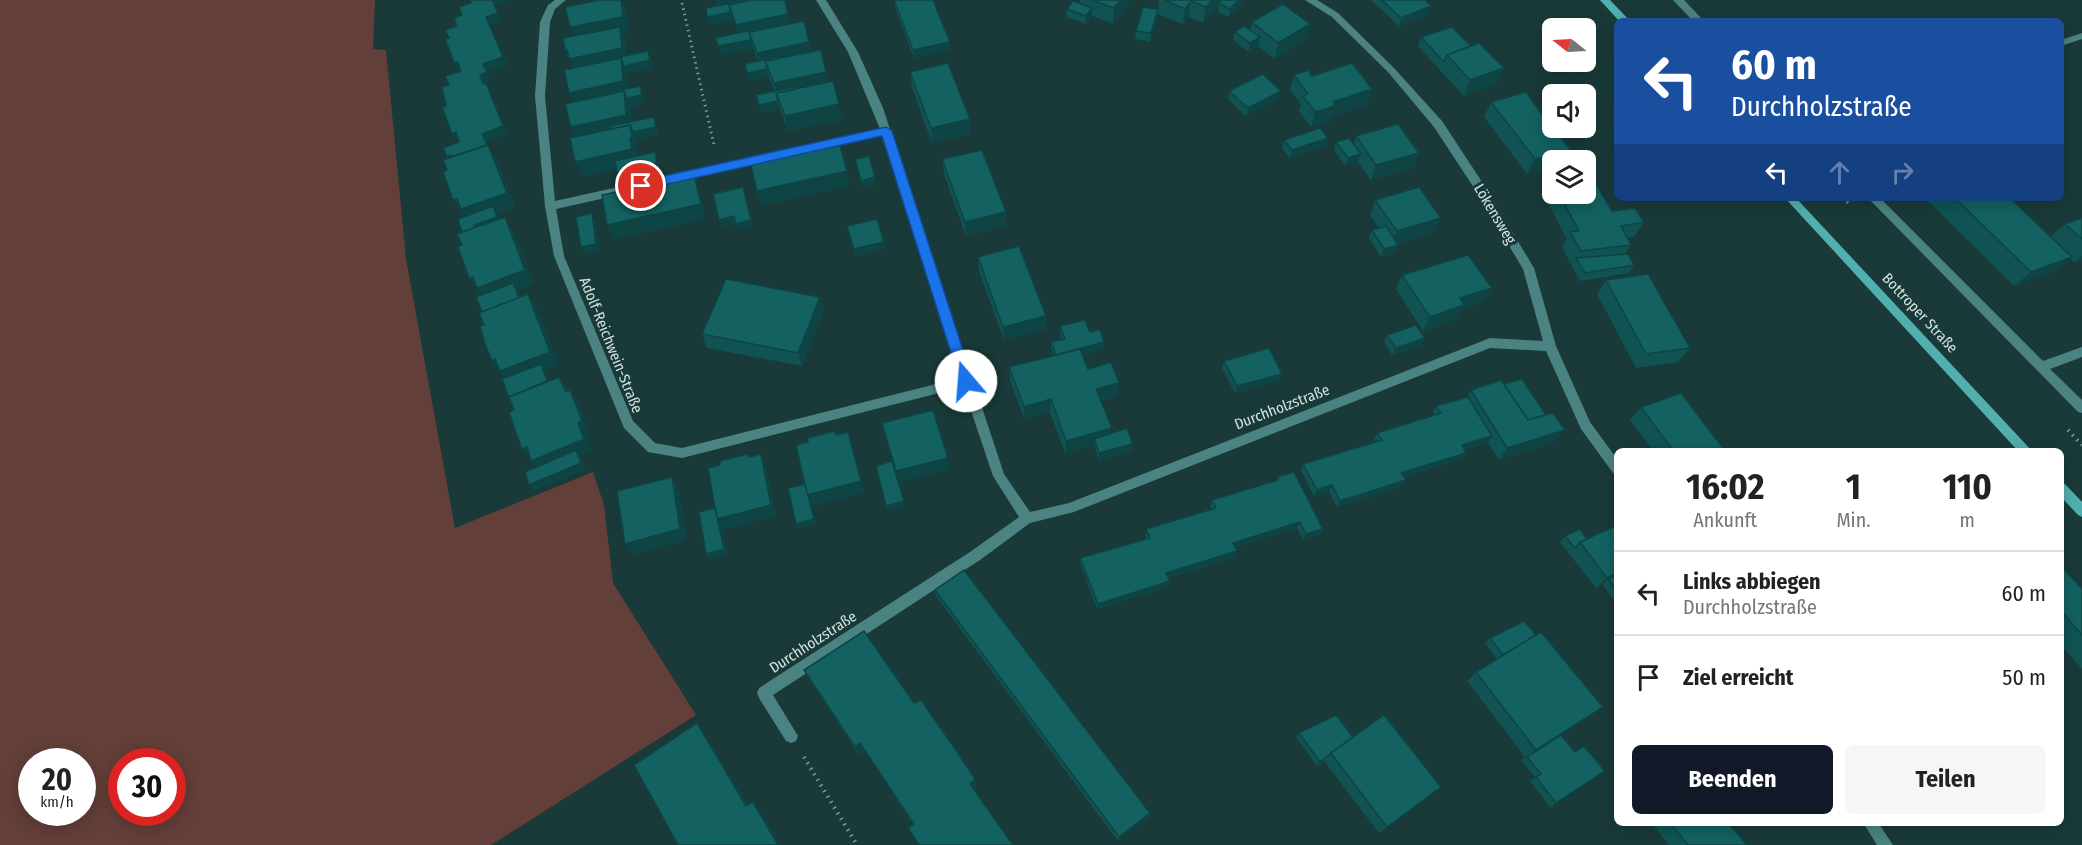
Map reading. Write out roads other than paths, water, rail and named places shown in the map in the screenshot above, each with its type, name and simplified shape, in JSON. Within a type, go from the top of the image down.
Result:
[{"type":"main road","points":[[1605,0],[1621,18]]},
{"type":"main road","name":"Bottroper Straße","points":[[1793,201],[2023,448]]},
{"type":"main road","points":[[2064,491],[2082,511]]},
{"type":"street","name":"Adolf-Reichwein-Straße","points":[[561,0],[551,8],[545,22],[540,96],[550,206],[559,256],[628,424],[652,448],[682,453],[966,381]]},
{"type":"street","points":[[821,0],[839,24],[861,68],[886,131],[999,476],[1027,518]]},
{"type":"street","name":"Lökensweg","points":[[1310,0],[1335,15],[1391,70],[1438,124],[1482,191],[1528,268],[1550,346],[1585,425],[1614,465]]},
{"type":"street","points":[[1678,0],[1696,18]]},
{"type":"street","points":[[2064,42],[2082,36]]},
{"type":"street","points":[[550,206],[886,131]]},
{"type":"street","points":[[1876,201],[2082,408]]},
{"type":"street","name":"Durchholzstraße","points":[[791,736],[764,693],[975,556],[1027,518],[1070,508],[1490,343],[1550,346]]},
{"type":"street","points":[[2041,367],[2082,352]]},
{"type":"street","points":[[1872,826],[1886,845]]}]
